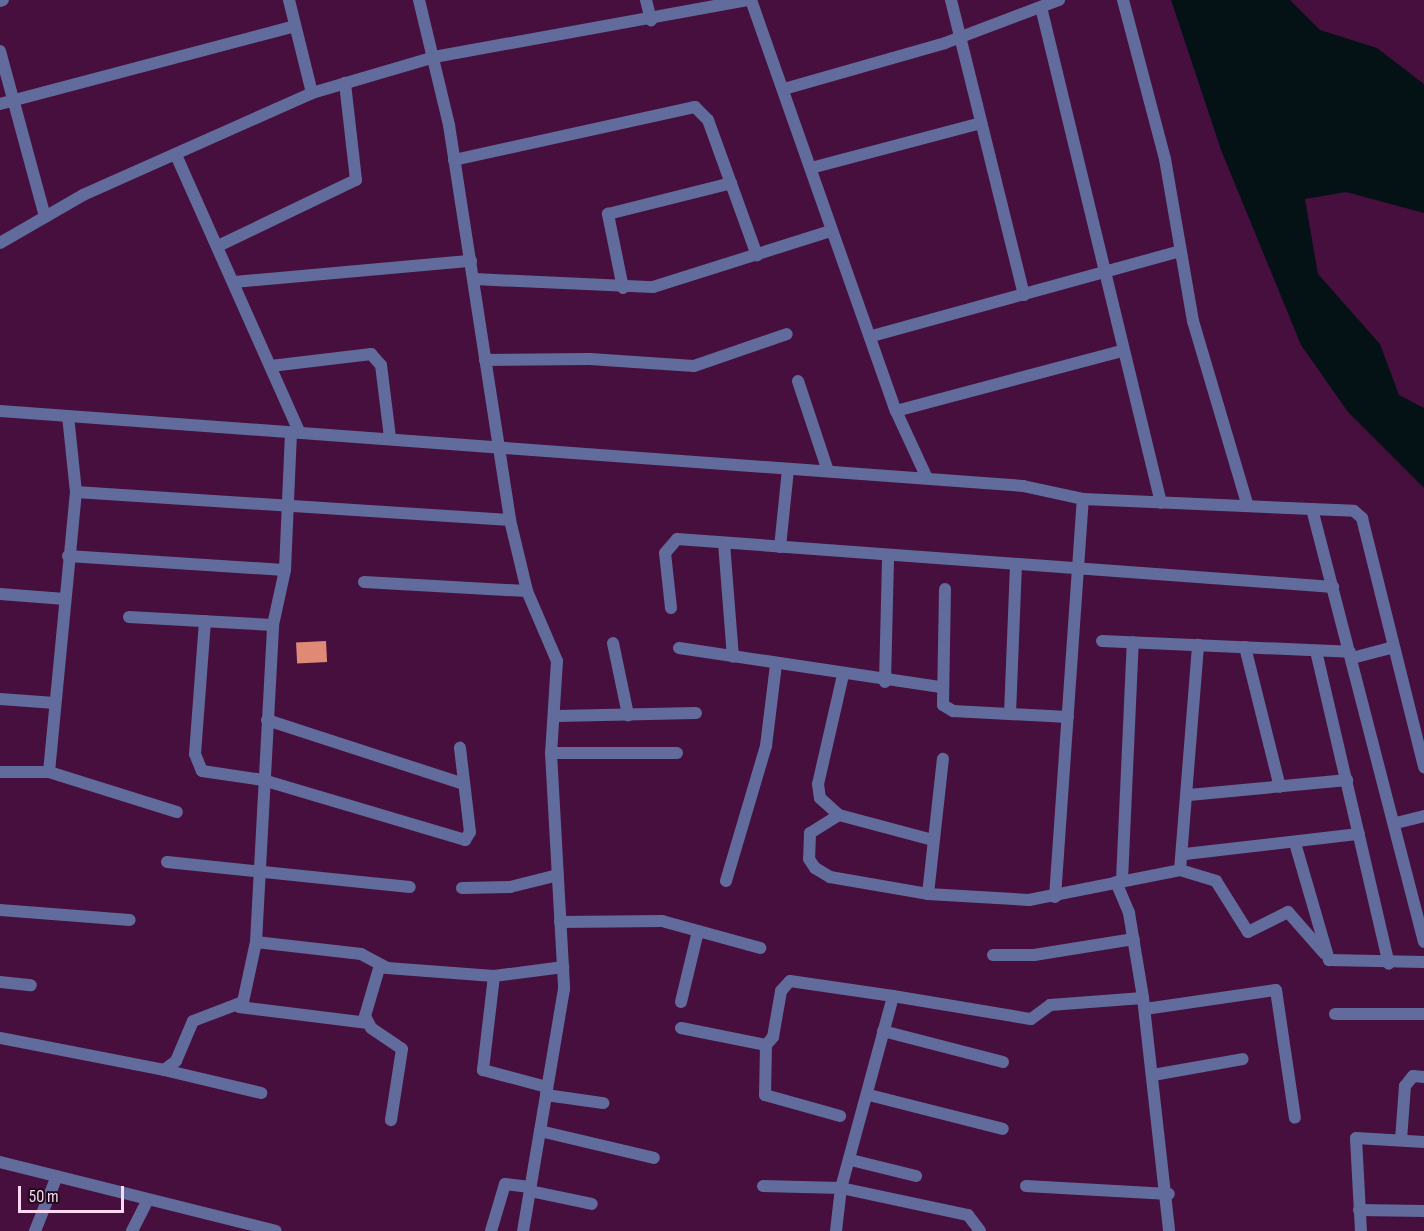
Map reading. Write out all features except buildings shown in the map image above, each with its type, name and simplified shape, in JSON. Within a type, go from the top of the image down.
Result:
[{"type":"street","points":[[289,0],[312,93]]},
{"type":"street","points":[[419,0],[434,57],[454,160],[510,520],[527,591],[557,661],[557,716],[551,753],[562,967],[546,1091],[523,1231]]},
{"type":"street","points":[[646,0],[651,20]]},
{"type":"street","points":[[0,243],[45,217],[312,93],[434,57],[651,20],[750,0],[784,89],[831,231],[872,336],[896,411],[918,465],[927,478]]},
{"type":"street","points":[[951,0],[1024,295]]},
{"type":"street","points":[[784,89],[959,38],[1059,0]]},
{"type":"street","points":[[1123,0],[1165,159],[1193,321],[1247,503]]},
{"type":"street","points":[[1041,7],[1122,351],[1161,503]]},
{"type":"street","points":[[0,104],[295,26]]},
{"type":"street","points":[[0,51],[45,217]]},
{"type":"street","points":[[218,246],[356,180],[345,83]]},
{"type":"street","points":[[454,160],[695,107],[708,120],[757,255]]},
{"type":"street","points":[[810,168],[981,123]]},
{"type":"street","points":[[176,155],[271,366],[296,433],[285,570],[273,625],[256,942],[239,1007]]},
{"type":"street","points":[[623,288],[608,213],[731,183]]},
{"type":"street","points":[[474,279],[623,288],[664,286],[831,231]]},
{"type":"street","points":[[872,336],[1181,251]]},
{"type":"street","points":[[234,282],[471,261]]},
{"type":"street","points":[[485,360],[590,359],[684,367],[787,334]]},
{"type":"street","points":[[896,411],[1122,351]]},
{"type":"street","points":[[271,366],[371,354],[381,365],[390,437]]},
{"type":"street","points":[[798,381],[828,471]]},
{"type":"street","points":[[0,411],[296,433],[498,444],[788,469],[927,478],[1023,486],[1083,499],[1161,503],[1247,503],[1354,511],[1362,519],[1424,767]]},
{"type":"street","points":[[49,772],[68,556],[76,492],[68,416]]},
{"type":"street","points":[[780,547],[788,469]]},
{"type":"street","points":[[76,492],[289,509],[510,520]]},
{"type":"street","points":[[1055,897],[1083,499]]},
{"type":"street","points":[[1312,509],[1396,823],[1424,942]]},
{"type":"street","points":[[672,608],[665,547],[677,539],[1333,587]]},
{"type":"street","points":[[724,543],[733,657]]},
{"type":"street","points":[[68,556],[285,570]]},
{"type":"street","points":[[885,682],[888,556]]},
{"type":"street","points":[[1010,714],[1016,565]]},
{"type":"street","points":[[364,582],[527,591]]},
{"type":"street","points":[[945,589],[941,687],[947,709],[1068,717]]},
{"type":"street","points":[[0,594],[64,599]]},
{"type":"street","points":[[129,617],[273,625]]},
{"type":"street","points":[[205,621],[197,765],[210,774],[264,780],[465,840],[470,832],[460,748]]},
{"type":"street","points":[[1102,641],[1245,647],[1351,655],[1394,647]]},
{"type":"street","points":[[1133,642],[1119,881],[1134,939],[1144,1004],[1169,1194],[1169,1231]]},
{"type":"street","points":[[613,643],[628,715]]},
{"type":"street","points":[[1180,870],[1185,854],[1198,645]]},
{"type":"street","points":[[1245,647],[1280,786]]},
{"type":"street","points":[[679,648],[885,682],[941,687]]},
{"type":"street","points":[[1316,651],[1389,964]]},
{"type":"street","points":[[726,881],[766,746],[776,664]]},
{"type":"street","points":[[843,675],[818,784],[824,805],[839,815],[933,840]]},
{"type":"street","points":[[0,699],[55,704]]},
{"type":"street","points":[[557,716],[696,713]]},
{"type":"street","points":[[267,720],[465,784]]},
{"type":"street","points":[[551,753],[677,753]]},
{"type":"street","points":[[928,894],[943,759]]},
{"type":"street","points":[[0,772],[49,772],[177,812]]},
{"type":"street","points":[[1189,795],[1347,780]]},
{"type":"street","points":[[839,815],[810,833],[809,859],[815,868],[830,877],[928,894],[999,902],[1055,897],[1119,881],[1180,870],[1216,881],[1248,932],[1288,912],[1326,956],[1334,962],[1389,964],[1424,962]]},
{"type":"street","points":[[1396,823],[1424,816]]},
{"type":"street","points":[[1185,854],[1359,834]]},
{"type":"street","points":[[1296,843],[1326,956]]},
{"type":"street","points":[[167,862],[258,874],[410,887]]},
{"type":"street","points":[[462,888],[510,887],[558,875]]},
{"type":"street","points":[[0,910],[130,920]]},
{"type":"street","points":[[560,921],[662,921],[760,948]]},
{"type":"street","points":[[681,1002],[698,931]]},
{"type":"street","points":[[993,955],[1034,955],[1134,939]]},
{"type":"street","points":[[256,942],[361,954],[380,965],[494,976],[562,967]]},
{"type":"street","points":[[368,1023],[380,965]]},
{"type":"street","points":[[494,976],[483,1070],[546,1091],[603,1103]]},
{"type":"street","points":[[840,1116],[765,1095],[766,1045],[773,1037],[781,991],[790,981],[1031,1019],[1050,1005],[1144,1004],[1275,990],[1295,1118]]},
{"type":"street","points":[[0,982],[32,985]]},
{"type":"street","points":[[836,1231],[841,1188],[869,1095],[893,996]]},
{"type":"street","points":[[164,1070],[176,1061],[193,1021],[239,1007],[368,1023],[402,1049],[391,1120]]},
{"type":"street","points":[[1335,1014],[1424,1014]]},
{"type":"street","points":[[681,1028],[766,1045]]},
{"type":"street","points":[[883,1031],[1003,1062]]},
{"type":"street","points":[[0,1038],[164,1070],[261,1093]]},
{"type":"street","points":[[1153,1074],[1243,1059]]},
{"type":"street","points":[[1401,1140],[1405,1086],[1413,1076],[1424,1077]]},
{"type":"street","points":[[869,1095],[1003,1129]]},
{"type":"street","points":[[540,1131],[654,1158]]},
{"type":"street","points":[[1361,1231],[1356,1138],[1424,1142]]},
{"type":"street","points":[[851,1160],[916,1176]]},
{"type":"street","points":[[0,1162],[147,1202],[276,1231]]},
{"type":"street","points":[[35,1231],[57,1176]]},
{"type":"street","points":[[491,1231],[505,1184],[592,1204]]},
{"type":"street","points":[[1026,1185],[1169,1194]]},
{"type":"street","points":[[763,1186],[841,1188],[968,1215],[980,1231]]},
{"type":"street","points":[[132,1231],[147,1202]]},
{"type":"street","points":[[1359,1210],[1424,1211]]},
{"type":"shaded area","points":[[1171,0],[1290,0],[1320,30],[1377,48],[1424,84],[1424,213],[1346,192],[1305,199],[1318,274],[1380,344],[1399,395],[1424,408],[1424,488],[1348,412],[1301,345],[1221,150]]}]
